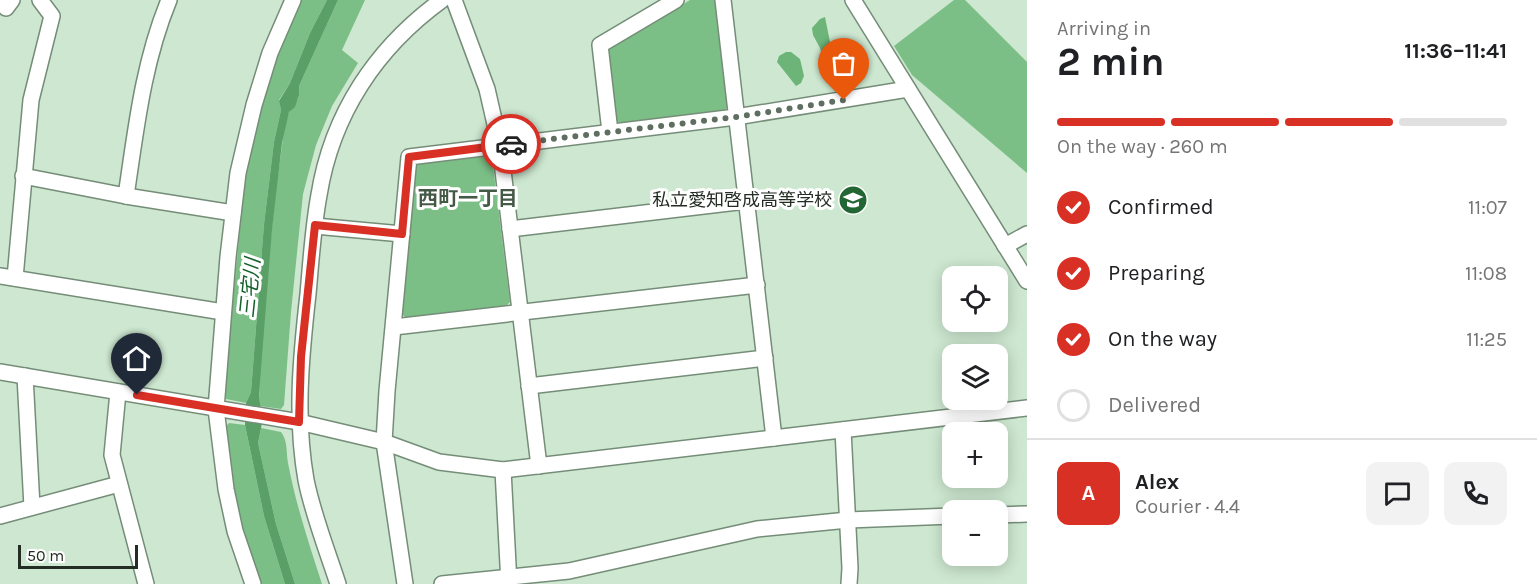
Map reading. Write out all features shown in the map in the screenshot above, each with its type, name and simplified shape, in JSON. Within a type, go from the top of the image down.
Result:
[{"type":"street","points":[[40,0],[52,16],[31,100],[23,176],[7,277],[223,312]]},
{"type":"street","points":[[126,196],[142,86],[157,29],[169,0]]},
{"type":"street","points":[[253,584],[230,510],[222,410],[223,312],[238,173],[254,105],[270,53],[293,0]]},
{"type":"street","points":[[338,584],[306,481],[299,422],[301,357],[319,194],[331,146],[350,102],[389,45],[442,0]]},
{"type":"street","points":[[454,0],[487,89],[500,146],[539,466]]},
{"type":"street","points":[[610,132],[600,45],[676,0]]},
{"type":"street","points":[[723,0],[774,438]]},
{"type":"street","points":[[853,0],[1027,281]]},
{"type":"street","points":[[405,584],[384,442],[409,157],[736,117],[908,89]]},
{"type":"street","points":[[23,176],[126,196],[233,213]]},
{"type":"street","points":[[510,229],[746,201]]},
{"type":"street","points":[[315,225],[402,234]]},
{"type":"street","points":[[1005,246],[1027,234]]},
{"type":"street","points":[[394,327],[757,285]]},
{"type":"street","points":[[529,387],[765,358]]},
{"type":"street","points":[[0,372],[299,422],[384,442],[439,462],[502,470],[1027,408]]},
{"type":"street","points":[[25,376],[32,507]]},
{"type":"street","points":[[118,392],[111,455],[146,584]]},
{"type":"street","points":[[843,430],[849,584]]},
{"type":"street","points":[[502,470],[508,580]]},
{"type":"street","points":[[0,516],[119,484]]},
{"type":"street","points":[[1008,515],[1027,514]]},
{"type":"street","points":[[442,584],[508,580],[569,571],[757,529],[848,520],[942,516]]},
{"type":"shaded area","points":[[299,0],[327,0],[310,33],[290,83],[279,100],[281,110],[274,142],[264,224],[251,392],[246,403],[226,399],[224,394],[246,165],[265,88]]},
{"type":"shaded area","points":[[327,0],[338,0],[299,86],[299,95],[295,107],[289,112],[282,143],[272,230],[259,394],[262,423],[258,443],[276,524],[295,584],[285,584],[264,516],[245,425],[246,403],[251,392],[264,224],[274,142],[281,110],[279,101],[290,83],[310,33]]},
{"type":"shaded area","points":[[338,0],[365,0],[342,50],[358,63],[332,106],[316,145],[303,194],[284,405],[281,409],[260,406],[261,346],[284,130],[288,115],[297,100],[299,86]]},
{"type":"shaded area","points":[[690,0],[716,0],[729,105],[723,112],[620,124],[615,119],[608,54],[610,48]]},
{"type":"shaded area","points":[[954,0],[965,0],[1027,62],[1027,173],[912,75],[894,46]]},
{"type":"shaded area","points":[[825,17],[830,42],[851,50],[858,56],[860,72],[857,77],[845,81],[836,78],[824,63],[812,28]]},
{"type":"shaded area","points":[[791,52],[800,59],[804,76],[801,83],[796,86],[777,62],[779,56]]},
{"type":"shaded area","points":[[487,154],[492,158],[510,302],[506,306],[407,319],[401,313],[414,167],[420,162]]},
{"type":"shaded area","points":[[229,423],[245,425],[264,516],[285,584],[259,584],[235,507],[224,428]]},
{"type":"shaded area","points":[[261,428],[281,432],[285,439],[295,494],[322,584],[295,584],[276,524],[258,443]]},
{"type":"way so far","points":[[511,144],[736,117],[844,100]]},
{"type":"place","name":"私立愛知啓成高等学校","points":[[853,200]]},
{"type":"district","name":"西町一丁目","points":[[468,198]]},
{"type":"route","points":[[137,395],[299,422],[301,357],[315,225],[402,234],[409,157],[511,144]]},
{"type":"water label","name":"三宅川","points":[[250,288]]}]
